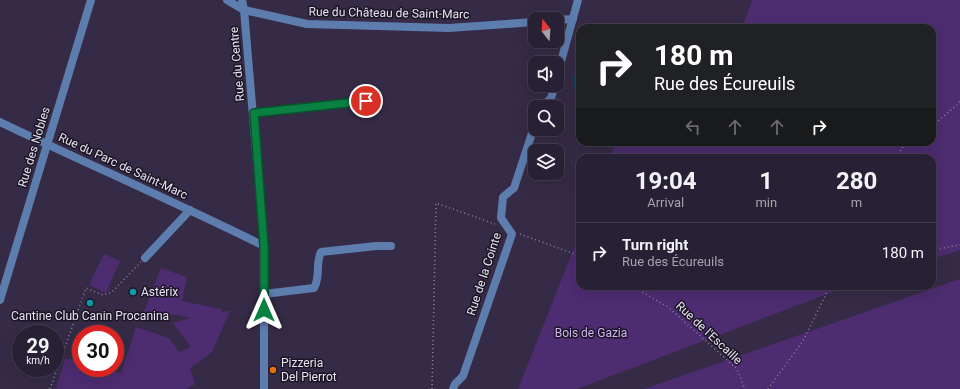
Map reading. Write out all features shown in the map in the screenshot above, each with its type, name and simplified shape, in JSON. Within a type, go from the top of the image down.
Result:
[{"type":"street","name":"Rue des Nobles","points":[[0,300],[91,0]]},
{"type":"street","name":"Rue du Château de Saint-Marc","points":[[227,0],[244,10],[307,24],[449,28],[528,22]]},
{"type":"street","name":"Rue du Centre","points":[[242,0],[254,113],[264,246],[264,389]]},
{"type":"street","points":[[562,56],[578,0]]},
{"type":"street","points":[[564,20],[572,19]]},
{"type":"street","points":[[254,113],[366,101]]},
{"type":"street","name":"Rue du Parc de Saint-Marc","points":[[0,122],[264,246]]},
{"type":"street","name":"Rue de la Cointe","points":[[453,389],[455,384],[463,376],[510,231],[501,218],[503,197],[514,188],[531,136]]},
{"type":"street","name":"Rue du Parc de Saint-Marc","points":[[145,258],[190,210]]},
{"type":"street","points":[[264,294],[314,288],[318,281],[318,260],[322,252],[376,246],[391,246]]},
{"type":"path","points":[[936,123],[960,101]]},
{"type":"path","points":[[432,389],[436,203],[576,254]]},
{"type":"path","points":[[936,249],[960,245]]},
{"type":"path","points":[[50,389],[86,288],[103,296],[112,292],[145,258]]},
{"type":"path","name":"Rue de l'Escaille","points":[[639,290],[668,307],[737,369],[745,389]]},
{"type":"path","points":[[768,389],[803,341],[828,290]]},
{"type":"green space","points":[[752,0],[960,0],[960,250],[936,258],[936,154],[612,154],[614,146],[936,146],[936,24],[743,24]]},
{"type":"green space","name":"Bois de Gazia","points":[[576,243],[576,290],[837,290],[577,389],[518,389]]},
{"type":"green space","points":[[104,254],[120,261],[106,293],[89,285]]},
{"type":"green space","points":[[161,268],[187,277],[182,301],[221,309],[221,312],[230,311],[212,352],[190,368],[195,384],[186,389],[56,389],[59,377],[64,377],[65,358],[72,360],[72,377],[124,377],[124,364],[136,327],[169,338],[179,352],[191,347],[173,323],[190,318],[178,315],[144,312]]},
{"type":"green space","points":[[960,279],[960,389],[644,389],[928,290],[936,290],[936,287]]},
{"type":"water","points":[[576,69],[576,97],[574,87]]},
{"type":"place","name":"Astérix","points":[[133,292]]},
{"type":"place","name":"Cantine Club Canin Procanina","points":[[90,303]]},
{"type":"place","name":"Pizzeria Del Pierrot","points":[[273,370]]},
{"type":"route","points":[[264,310],[264,246],[254,113],[366,101]]}]
